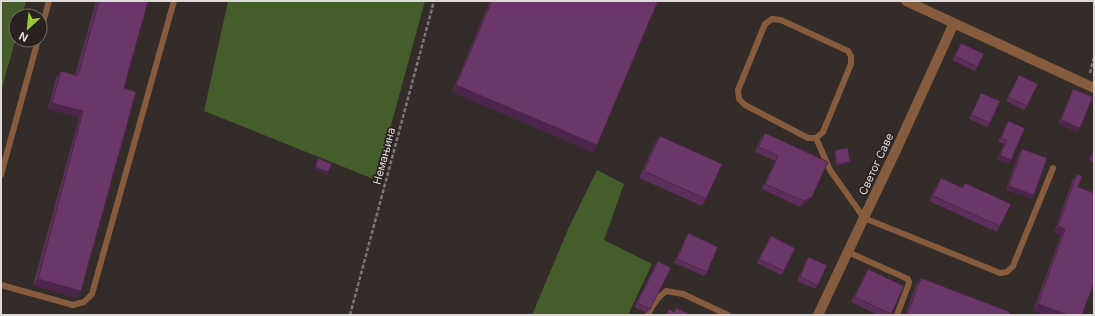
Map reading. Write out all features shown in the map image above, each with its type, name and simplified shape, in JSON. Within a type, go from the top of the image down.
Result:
[{"type":"street","points":[[906,1],[1094,88]]},
{"type":"street","name":"Светог Саве","points":[[818,315],[954,23]]},
{"type":"lane","points":[[1,285],[73,305],[84,302],[92,294],[174,1]]},
{"type":"lane","points":[[772,19],[781,20],[848,51],[852,56],[851,64],[823,132],[816,138],[808,138],[745,104],[739,99],[738,90],[746,70],[765,24],[772,19]]},
{"type":"lane","points":[[1,175],[36,48]]},
{"type":"lane","points":[[816,138],[830,170],[864,218],[1000,273],[1007,272],[1013,266],[1053,168]]},
{"type":"lane","points":[[848,252],[908,279],[909,283],[897,315]]},
{"type":"lane","points":[[648,315],[652,305],[666,291],[683,294],[728,315]]},
{"type":"path","name":"Немањина","points":[[350,315],[434,1]]},
{"type":"green space","points":[[1,1],[26,1],[24,8],[8,8],[8,48],[13,48],[1,91]]},
{"type":"green space","points":[[228,1],[425,1],[376,180],[204,111]]},
{"type":"green space","points":[[597,170],[624,184],[604,240],[652,264],[628,315],[532,315],[569,227]]},
{"type":"building","points":[[99,1],[148,1],[124,88],[136,92],[81,291],[38,279],[83,111],[52,103],[61,71],[78,76]]},
{"type":"building","points":[[492,1],[658,1],[597,145],[456,85]]},
{"type":"building","points":[[961,43],[984,54],[977,67],[955,56]]},
{"type":"building","points":[[1019,75],[1038,84],[1027,106],[1008,97]]},
{"type":"building","points":[[1073,89],[1093,97],[1080,128],[1061,120]]},
{"type":"building","points":[[981,93],[1000,101],[990,123],[971,115]]},
{"type":"building","points":[[1008,121],[1025,128],[1011,160],[1000,155],[1007,140],[1001,138]]},
{"type":"building","points":[[765,133],[828,162],[812,197],[804,201],[765,184],[778,156],[759,147]]},
{"type":"building","points":[[660,136],[722,164],[706,199],[644,171]]},
{"type":"building","points":[[848,148],[850,162],[837,164],[835,150]]},
{"type":"building","points":[[1022,149],[1047,158],[1034,195],[1009,186]]},
{"type":"building","points":[[318,158],[332,164],[328,172],[315,167]]},
{"type":"building","points":[[1077,174],[1082,176],[1078,187],[1094,193],[1094,283],[1082,315],[1068,315],[1038,304],[1065,229],[1058,226]]},
{"type":"building","points":[[941,178],[963,188],[965,183],[1011,204],[1000,226],[933,196]]},
{"type":"building","points":[[688,233],[718,247],[707,272],[677,259]]},
{"type":"building","points":[[771,236],[795,248],[784,271],[759,259]]},
{"type":"building","points":[[808,257],[827,265],[818,285],[800,277]]},
{"type":"building","points":[[658,261],[671,268],[650,309],[637,303]]},
{"type":"building","points":[[868,269],[904,286],[891,314],[855,297]]},
{"type":"building","points":[[921,278],[1010,312],[1009,315],[907,315]]},
{"type":"building","points":[[676,308],[692,315],[666,315],[669,309],[674,312]]}]
